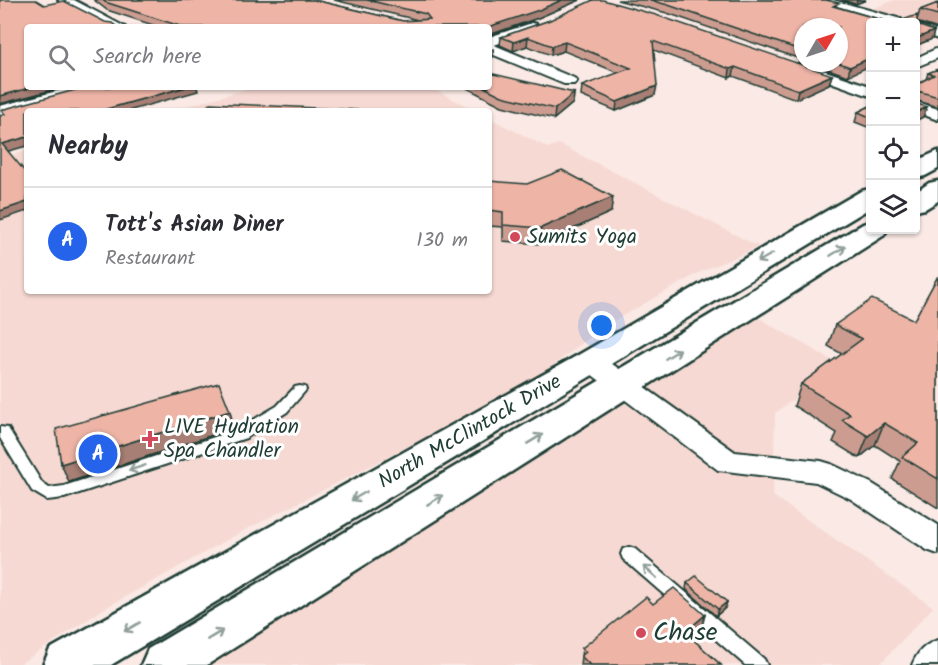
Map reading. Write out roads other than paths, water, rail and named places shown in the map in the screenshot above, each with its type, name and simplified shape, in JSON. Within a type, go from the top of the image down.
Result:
[{"type":"main road","points":[[920,168],[938,158]]},
{"type":"main road","points":[[920,200],[938,189]]},
{"type":"main road","name":"North McClintock Drive","points":[[165,665],[607,374],[866,200]]},
{"type":"main road","name":"North McClintock Drive","points":[[67,665],[866,234]]},
{"type":"street","points":[[64,0],[112,24]]},
{"type":"street","points":[[819,0],[882,18]]},
{"type":"street","points":[[492,41],[544,23]]},
{"type":"street","points":[[920,30],[938,35]]},
{"type":"street","points":[[492,49],[569,81]]},
{"type":"street","points":[[920,61],[938,52]]},
{"type":"street","points":[[783,61],[866,88]]},
{"type":"street","points":[[0,111],[79,90]]},
{"type":"street","points":[[920,109],[938,115]]},
{"type":"street","points":[[607,374],[728,462],[821,472],[861,491],[938,541]]},
{"type":"street","points":[[930,665],[938,656]]},
{"type":"lane","points":[[3,431],[37,487],[47,494],[56,493],[241,434],[282,409],[300,390]]},
{"type":"lane","points":[[629,554],[758,665]]},
{"type":"place","name":"Sumits Yoga","points":[[515,237]]},
{"type":"place","name":"LIVE Hydration Spa Chandler","points":[[150,439]]},
{"type":"place","name":"Tott's Asian Diner","points":[[98,454]]},
{"type":"place","name":"Chase","points":[[641,633]]}]
